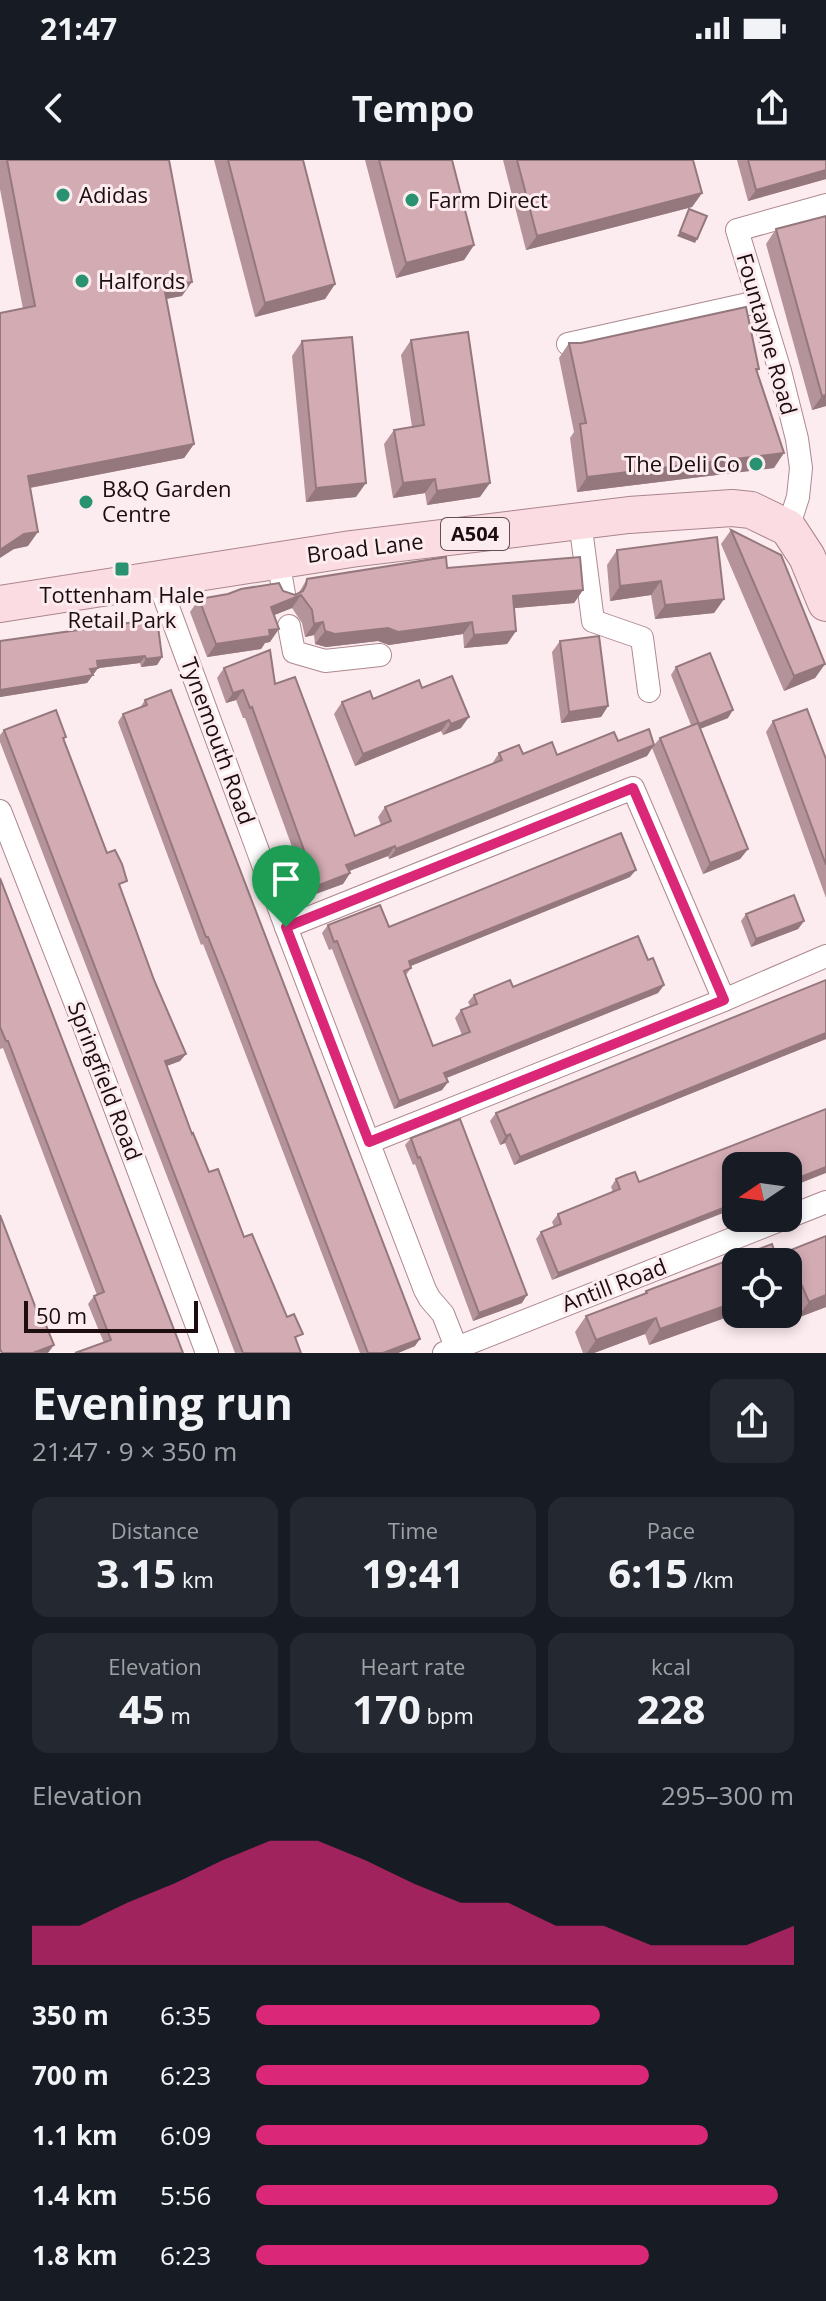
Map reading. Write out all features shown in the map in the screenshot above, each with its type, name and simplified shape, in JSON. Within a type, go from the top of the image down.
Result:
[{"type":"main road","name":"Broad Lane","points":[[0,604],[158,580],[281,577],[580,521],[656,513],[732,508],[751,510],[788,528]]},
{"type":"main road","points":[[788,528],[807,557],[826,600]]},
{"type":"street","name":"Fountayne Road","points":[[788,528],[798,497],[801,468],[797,439],[780,371],[737,230],[826,205]]},
{"type":"street","points":[[568,344],[757,302]]},
{"type":"street","points":[[580,521],[593,621],[642,638],[649,691]]},
{"type":"street","name":"Tynemouth Road","points":[[158,580],[369,1142],[430,1299],[443,1314],[447,1351]]},
{"type":"street","points":[[289,626],[294,652],[325,661],[380,655]]},
{"type":"street","points":[[286,927],[633,788],[724,1000]]},
{"type":"street","name":"Springfield Road","points":[[0,811],[207,1353]]},
{"type":"street","points":[[369,1142],[826,956]]},
{"type":"street","name":"Antill Road","points":[[802,1212],[826,1202]]},
{"type":"street","name":"Antill Road","points":[[447,1351],[751,1232]]},
{"type":"building","points":[[7,160],[169,160],[192,282],[164,287],[194,444],[28,476],[38,532],[24,534],[0,550],[0,313],[35,306]]},
{"type":"building","points":[[228,160],[303,160],[335,284],[265,303]]},
{"type":"building","name":"Farm Direct","points":[[379,160],[452,160],[474,245],[406,263]]},
{"type":"building","points":[[517,160],[693,160],[702,193],[537,236]]},
{"type":"building","points":[[748,160],[826,160],[826,170],[756,190]]},
{"type":"building","points":[[689,209],[707,216],[697,239],[680,232]]},
{"type":"building","points":[[826,216],[826,395],[822,396],[776,229]]},
{"type":"building","points":[[746,307],[759,369],[756,369],[784,453],[587,477],[580,424],[586,423],[569,343]]},
{"type":"building","points":[[468,332],[490,483],[437,491],[435,479],[403,483],[394,430],[424,425],[411,340]]},
{"type":"building","points":[[352,337],[366,483],[316,488],[302,341]]},
{"type":"building","points":[[731,530],[781,555],[825,664],[794,676]]},
{"type":"building","points":[[717,537],[724,599],[665,605],[661,581],[620,586],[617,550]]},
{"type":"building","points":[[446,557],[447,568],[580,557],[583,590],[513,596],[516,631],[474,635],[472,622],[398,632],[388,628],[335,634],[325,631],[323,622],[314,624],[312,610],[301,595],[271,607],[279,629],[269,630],[270,636],[216,644],[199,599],[279,583],[283,591],[295,595],[303,591],[307,579]]},
{"type":"building","points":[[157,619],[162,657],[97,661],[98,668],[90,669],[93,675],[0,690],[0,641]]},
{"type":"building","points":[[599,636],[608,706],[569,712],[560,641]]},
{"type":"building","points":[[270,650],[275,684],[295,677],[355,836],[391,821],[385,807],[502,760],[499,753],[519,745],[523,754],[552,742],[557,755],[614,732],[618,741],[649,729],[654,745],[396,849],[395,846],[346,865],[350,873],[317,886],[252,707],[243,690],[233,693],[224,668]]},
{"type":"building","points":[[710,653],[733,710],[699,724],[676,667]]},
{"type":"building","points":[[452,676],[469,717],[451,724],[449,720],[363,754],[342,702],[370,691],[373,699],[419,680],[422,688]]},
{"type":"building","points":[[171,690],[420,1339],[383,1353],[368,1353],[123,714],[147,705],[145,700]]},
{"type":"building","points":[[807,709],[826,759],[826,865],[773,721]]},
{"type":"building","points":[[56,710],[66,737],[63,738],[107,853],[115,850],[122,864],[127,881],[119,884],[154,980],[186,1054],[165,1061],[192,1134],[209,1172],[218,1169],[244,1237],[252,1234],[287,1317],[294,1314],[303,1334],[295,1337],[301,1353],[243,1353],[4,730]]},
{"type":"building","points":[[698,723],[748,849],[710,863],[660,738]]},
{"type":"building","points":[[621,833],[636,870],[409,961],[411,968],[404,971],[433,1046],[470,1032],[461,1010],[477,1004],[474,995],[510,980],[513,987],[638,936],[648,960],[653,958],[664,985],[444,1073],[448,1082],[399,1101],[328,925],[380,905],[389,927]]},
{"type":"building","points":[[0,878],[183,1353],[75,1353],[111,1340],[94,1296],[104,1292],[0,1027]]},
{"type":"building","points":[[794,895],[804,921],[756,939],[746,914]]},
{"type":"building","points":[[826,980],[826,1033],[520,1157],[510,1134],[506,1136],[496,1113]]},
{"type":"building","points":[[826,1109],[826,1167],[802,1176],[802,1152],[722,1152],[722,1209],[558,1273],[541,1232],[561,1224],[558,1214],[620,1189],[616,1179],[635,1172],[639,1182]]},
{"type":"building","points":[[460,1119],[527,1295],[479,1313],[411,1138]]},
{"type":"building","points":[[0,1215],[40,1319],[43,1318],[54,1345],[33,1353],[2,1353],[0,1349]]},
{"type":"building","points":[[826,1236],[826,1295],[809,1302],[802,1286],[802,1248],[796,1248]]},
{"type":"building","points":[[722,1263],[722,1307],[660,1329],[656,1318],[596,1340],[586,1316]]},
{"type":"place","name":"Adidas","points":[[63,195]]},
{"type":"place","name":"Farm Direct","points":[[412,200]]},
{"type":"place","name":"Halfords","points":[[82,281]]},
{"type":"place","name":"The Deli Co","points":[[756,464]]},
{"type":"place","name":"B&Q Garden Centre","points":[[86,502]]},
{"type":"place","name":"Tottenham Hale Retail Park","points":[[122,569]]},
{"type":"route","points":[[633,788],[724,1000],[369,1142],[286,927],[633,788]]}]
